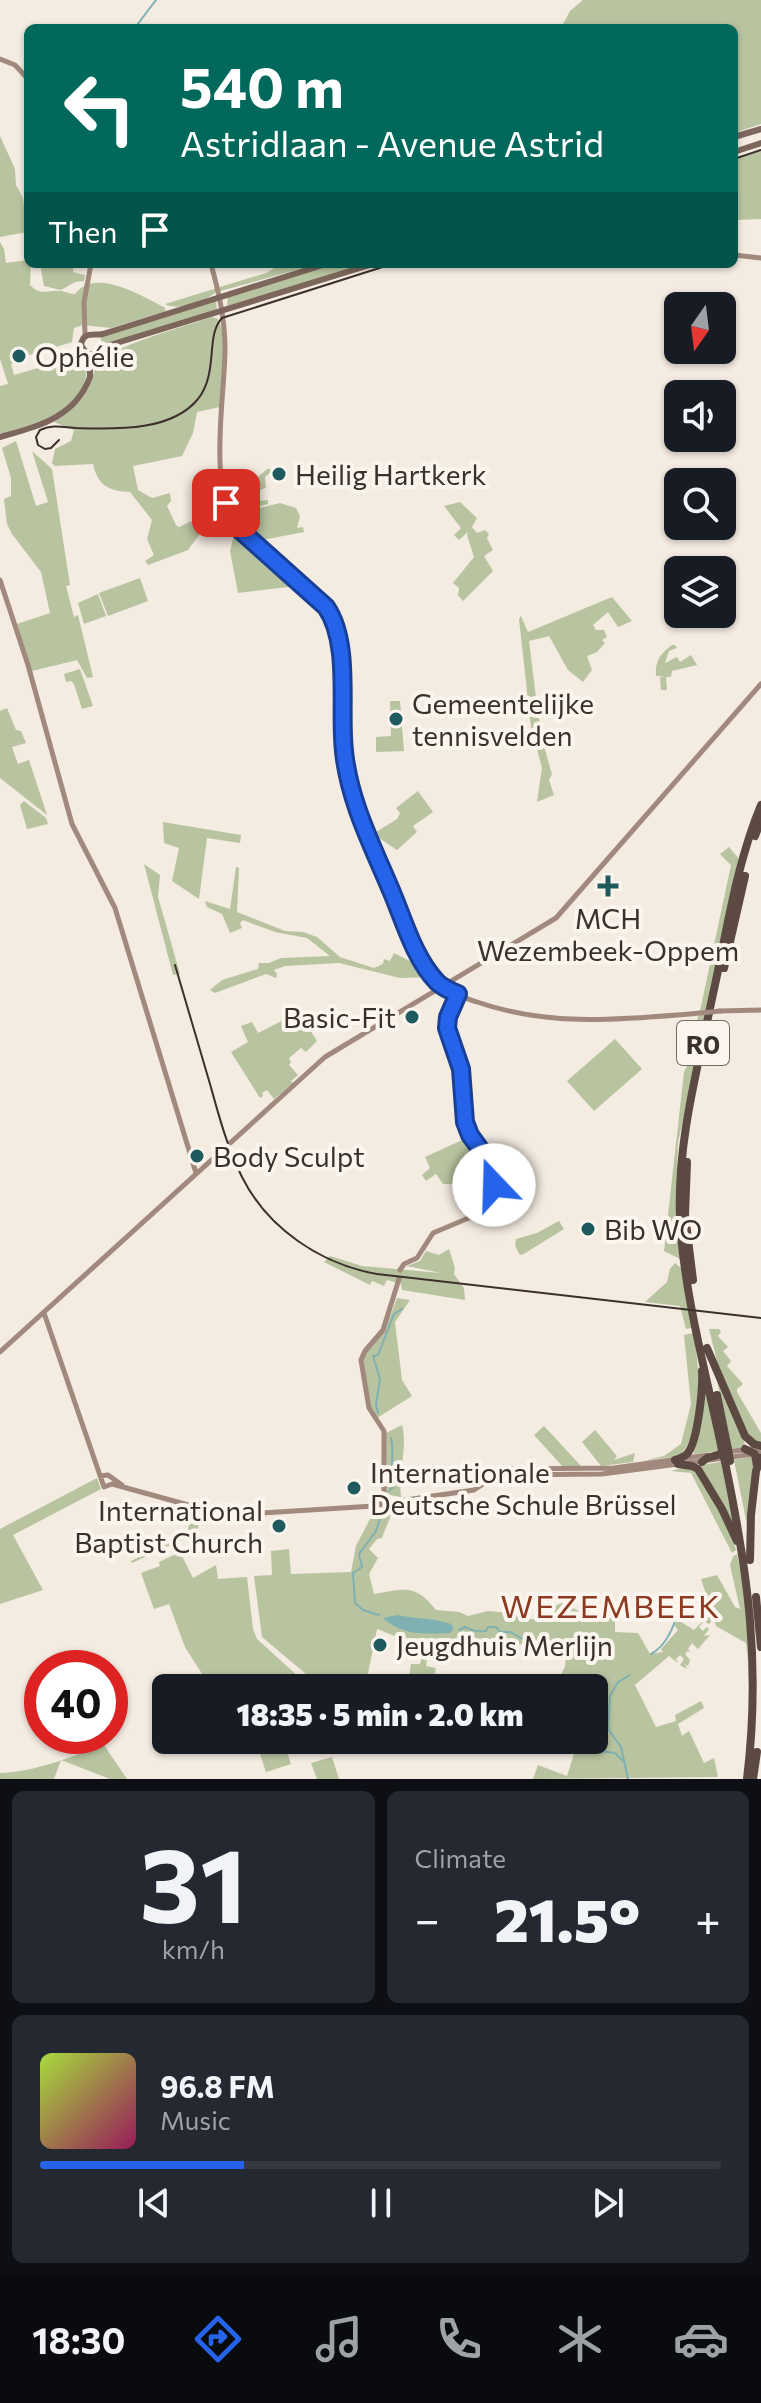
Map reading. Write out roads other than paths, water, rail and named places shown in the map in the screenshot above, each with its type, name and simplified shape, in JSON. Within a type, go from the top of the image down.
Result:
[{"type":"highway","name":"R0","points":[[761,805],[732,905],[682,1152],[679,1197],[681,1241],[746,1548],[761,1647]]},
{"type":"highway","name":"R0","points":[[705,1351],[686,1225],[687,1153],[748,860],[761,820]]},
{"type":"highway","points":[[677,1462],[691,1446],[701,1395],[700,1360],[705,1351],[711,1352],[723,1389],[745,1436],[759,1454],[746,1548]]},
{"type":"highway","points":[[745,1436],[745,1449]]},
{"type":"highway","points":[[691,1446],[703,1476],[746,1548]]},
{"type":"highway","points":[[698,1460],[726,1456],[745,1449],[759,1454]]},
{"type":"highway","points":[[677,1462],[696,1467],[703,1476]]},
{"type":"highway","name":"R0","points":[[746,1548],[754,1623],[756,1684],[750,1779]]},
{"type":"highway","name":"R0","points":[[750,1779],[761,1700]]},
{"type":"main road","points":[[738,136],[761,129]]},
{"type":"main road","points":[[738,151],[761,143]]},
{"type":"main road","points":[[94,353],[81,345],[91,335],[313,268]]},
{"type":"main road","points":[[94,353],[360,268]]},
{"type":"main road","points":[[90,377],[94,353],[102,342],[91,335]]},
{"type":"main road","points":[[92,369],[100,353],[119,343]]},
{"type":"main road","points":[[0,437],[62,415],[77,400],[90,377],[94,353]]},
{"type":"street","points":[[0,59],[15,65],[24,75]]},
{"type":"street","points":[[738,255],[761,258]]},
{"type":"street","points":[[90,268],[84,296],[86,322],[91,335]]},
{"type":"street","points":[[212,268],[224,321],[225,352],[219,422],[226,503],[232,520],[240,530],[326,607],[336,623],[340,644],[343,749],[349,783],[415,948],[430,972],[443,987],[519,1014],[593,1021],[761,1010]]},
{"type":"street","points":[[86,322],[96,331],[115,329]]},
{"type":"street","points":[[0,580],[33,682],[72,824],[115,908],[196,1173]]},
{"type":"street","points":[[0,1352],[325,1057],[545,927],[561,914],[761,684]]},
{"type":"street","points":[[400,1270],[401,1266],[417,1258],[432,1234],[471,1217],[496,1183],[491,1164],[470,1135],[465,1122],[461,1069],[447,1028],[448,1017],[458,994]]},
{"type":"street","points":[[383,1500],[384,1431],[369,1408],[361,1360],[383,1330],[399,1279]]},
{"type":"street","points":[[44,1313],[104,1487],[112,1484],[184,1503],[245,1514],[383,1500],[392,1502],[474,1490],[501,1474],[602,1474],[698,1460]]},
{"type":"street","points":[[31,1325],[38,1322],[48,1326]]},
{"type":"street","points":[[726,1456],[759,1454]]},
{"type":"street","points":[[100,1476],[109,1476],[127,1488]]},
{"type":"water","points":[[397,1615],[445,1622],[454,1629],[450,1633],[415,1633],[398,1628],[383,1618]]},
{"type":"waterway","points":[[138,24],[156,0]]},
{"type":"waterway","name":"WEZEMBEEK","points":[[378,1413],[376,1405],[380,1379],[373,1356],[378,1355],[394,1314],[402,1309]]},
{"type":"waterway","name":"WEZEMBEEK","points":[[389,1491],[393,1487],[391,1438]]},
{"type":"waterway","name":"WEZEMBEEK","points":[[379,1615],[363,1610],[355,1603],[353,1573],[362,1567],[359,1554],[376,1531],[382,1513]]},
{"type":"waterway","points":[[651,1654],[665,1641],[678,1613]]},
{"type":"waterway","name":"WEZEMBEEK","points":[[459,1630],[465,1627],[486,1631],[488,1627],[496,1627],[500,1632],[510,1632],[528,1642]]},
{"type":"waterway","name":"WEZEMBEEK","points":[[534,1643],[567,1647],[582,1643],[584,1658]]},
{"type":"waterway","points":[[628,1779],[621,1747],[608,1729],[610,1696],[618,1682],[630,1675]]},
{"type":"waterway","name":"WEZEMBEEK","points":[[608,1752],[615,1753],[625,1763]]},
{"type":"tram line","points":[[738,158],[761,150]]},
{"type":"tram line","points":[[59,440],[51,448],[45,449],[38,445],[36,437],[40,430],[49,427],[125,428],[173,418],[187,410],[204,389],[214,334],[222,318],[379,268]]},
{"type":"tram line","points":[[175,965],[224,1131],[242,1177],[266,1213],[281,1228],[317,1253],[377,1274],[761,1318]]},
{"type":"place","name":"Ophélie","points":[[19,356]]},
{"type":"place","name":"Heilig Hartkerk","points":[[279,474]]},
{"type":"place","name":"Gemeentelijke tennisvelden","points":[[396,719]]},
{"type":"place","name":"MCH Wezembeek-Oppem","points":[[608,886]]},
{"type":"place","name":"Basic-Fit","points":[[412,1017]]},
{"type":"place","name":"Body Sculpt","points":[[197,1156]]},
{"type":"place","name":"Bib WO","points":[[588,1229]]},
{"type":"place","name":"Internationale Deutsche Schule Brüssel","points":[[354,1488]]},
{"type":"place","name":"International Baptist Church","points":[[279,1526]]},
{"type":"place","name":"Jeugdhuis Merlijn","points":[[380,1645]]},
{"type":"district","name":"WEZEMBEEK","points":[[611,1605]]}]
